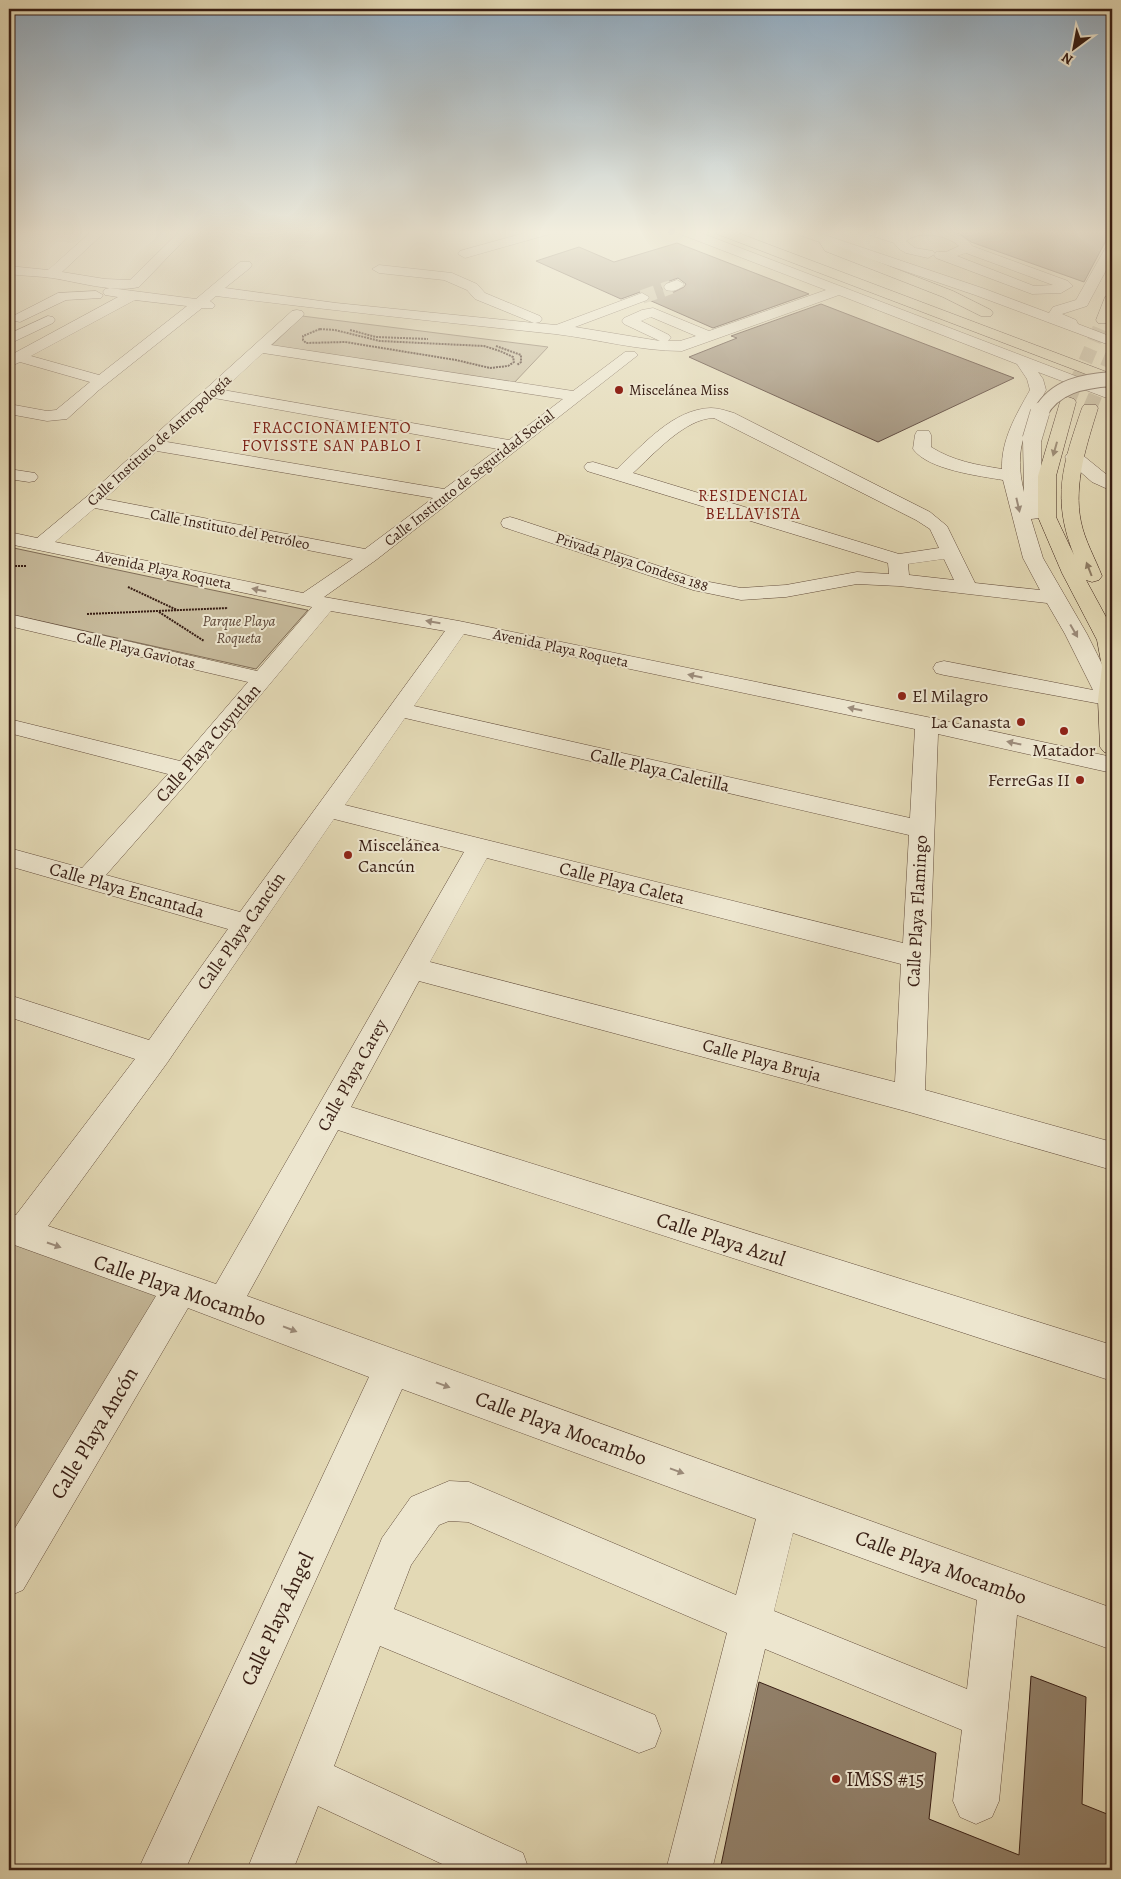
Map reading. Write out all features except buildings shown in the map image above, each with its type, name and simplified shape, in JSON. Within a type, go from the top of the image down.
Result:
[{"type":"main road","points":[[953,319],[1112,379]]},
{"type":"main road","points":[[1068,402],[1047,476],[1048,517],[1072,573],[1108,640],[1112,665]]},
{"type":"main road","points":[[1090,408],[1074,457],[1070,480],[1071,519],[1092,575],[1112,612]]},
{"type":"main road","points":[[1112,669],[1109,700],[1112,747]]},
{"type":"street","points":[[10,339],[48,319]]},
{"type":"street","points":[[14,360],[91,319]]},
{"type":"street","points":[[80,340],[106,319]]},
{"type":"street","points":[[9,410],[54,417],[61,415],[101,380],[180,319]]},
{"type":"street","name":"Calle Instituto de Antropología","points":[[41,544],[91,502],[292,319]]},
{"type":"street","points":[[335,319],[485,337]]},
{"type":"street","points":[[449,319],[577,332],[632,343],[660,346],[682,346],[761,319]]},
{"type":"street","points":[[532,319],[577,332]]},
{"type":"street","points":[[562,327],[584,319]]},
{"type":"street","points":[[634,319],[629,321],[682,346]]},
{"type":"street","points":[[668,319],[710,337]]},
{"type":"street","points":[[910,319],[1112,395]]},
{"type":"street","points":[[1050,319],[1112,342]]},
{"type":"street","points":[[1061,319],[1112,338]]},
{"type":"street","points":[[259,348],[576,396]]},
{"type":"street","points":[[611,352],[674,360]]},
{"type":"street","points":[[40,363],[56,354]]},
{"type":"street","name":"Calle Instituto de Seguridad Social","points":[[317,602],[369,556],[630,355]]},
{"type":"street","points":[[14,360],[40,363],[101,380]]},
{"type":"street","points":[[1023,362],[1035,379],[1038,390],[1019,426],[1010,455],[1011,476],[1032,558],[1076,634],[1109,700]]},
{"type":"street","points":[[1109,700],[1090,628],[1050,561],[1033,512],[1032,439],[1040,412],[1054,393],[1089,379],[1112,379]]},
{"type":"street","points":[[210,393],[512,446]]},
{"type":"street","points":[[621,475],[682,421],[695,415],[711,412],[728,417],[923,516],[938,526],[968,589]]},
{"type":"street","points":[[923,435],[922,449],[934,458],[976,470],[1011,476]]},
{"type":"street","points":[[154,445],[448,495]]},
{"type":"street","points":[[1074,457],[1098,478],[1112,486]]},
{"type":"street","points":[[593,467],[898,560],[952,552]]},
{"type":"street","points":[[9,474],[29,477]]},
{"type":"street","name":"Calle Instituto del Petróleo","points":[[91,502],[369,556]]},
{"type":"street","name":"Privada Playa Condesa 188","points":[[510,523],[700,586],[741,594],[786,590],[857,578],[899,580],[1054,598]]},
{"type":"street","name":"Avenida Playa Roqueta","points":[[9,538],[317,602],[459,627],[927,724],[1112,765]]},
{"type":"street","points":[[898,560],[899,580]]},
{"type":"street","name":"Calle Playa Cuyutlan","points":[[87,879],[185,770],[263,679],[317,602]]},
{"type":"street","name":"Calle Playa Gaviotas","points":[[9,620],[263,679]]},
{"type":"street","name":"Calle Playa Cancún","points":[[16,1231],[156,1054],[246,924],[459,627]]},
{"type":"street","points":[[944,668],[1109,700]]},
{"type":"street","name":"Calle Playa Caletilla","points":[[399,710],[921,829]]},
{"type":"street","name":"Calle Playa Flamingo","points":[[909,1098],[927,724]]},
{"type":"street","points":[[9,726],[185,770]]},
{"type":"street","name":"Calle Playa Caleta","points":[[328,809],[915,957]]},
{"type":"street","name":"Calle Playa Carey","points":[[224,1304],[480,847]]},
{"type":"street","name":"Calle Playa Encantada","points":[[9,857],[246,924]]},
{"type":"street","name":"Calle Playa Bruja","points":[[412,968],[909,1098],[1112,1156]]},
{"type":"street","points":[[9,1006],[156,1054]]},
{"type":"street","name":"Calle Playa Azul","points":[[330,1114],[1112,1363]]},
{"type":"street","name":"Calle Playa Mocambo","points":[[16,1231],[224,1304],[1112,1630]]},
{"type":"street","name":"Calle Playa Ancón","points":[[9,1576],[180,1289]]},
{"type":"street","name":"Calle Playa Ángel","points":[[161,1870],[394,1367]]},
{"type":"street","points":[[270,1870],[396,1552],[425,1511],[449,1501],[469,1502],[750,1622],[985,1718]]},
{"type":"street","points":[[689,1870],[779,1507]]},
{"type":"street","points":[[976,1801],[999,1590]]},
{"type":"street","points":[[369,1620],[639,1731]]},
{"type":"street","points":[[307,1777],[506,1870]]},
{"type":"path","points":[[320,329],[334,329],[382,341],[449,343],[491,349],[514,357],[514,362],[508,366],[490,368],[456,360],[346,342],[306,343],[302,340],[303,336],[320,329]]},
{"type":"path","points":[[80,614],[237,608]]},
{"type":"green space","points":[[299,319],[323,319],[548,347],[513,384],[268,349]]},
{"type":"green space","name":"Parque Playa Roqueta","points":[[9,547],[308,610],[256,669],[9,614]]},
{"type":"green space","points":[[9,1233],[101,1271],[169,1295],[9,1562]]},
{"type":"tunnel","points":[[1068,402],[1103,320]]},
{"type":"tunnel","points":[[1090,408],[1112,355]]},
{"type":"place","name":"Miscelánea Miss","points":[[619,390]]},
{"type":"place","name":"El Milagro","points":[[902,696]]},
{"type":"place","name":"La Canasta","points":[[1021,722]]},
{"type":"place","name":"Matador","points":[[1064,731]]},
{"type":"place","name":"FerreGas II","points":[[1080,780]]},
{"type":"place","name":"Miscelánea Cancún","points":[[348,855]]},
{"type":"place","name":"IMSS #15","points":[[836,1779]]},
{"type":"district","name":"FRACCIONAMIENTO FOVISSTE SAN PABLO I","points":[[332,437]]},
{"type":"district","name":"RESIDENCIAL BELLAVISTA","points":[[753,505]]}]
